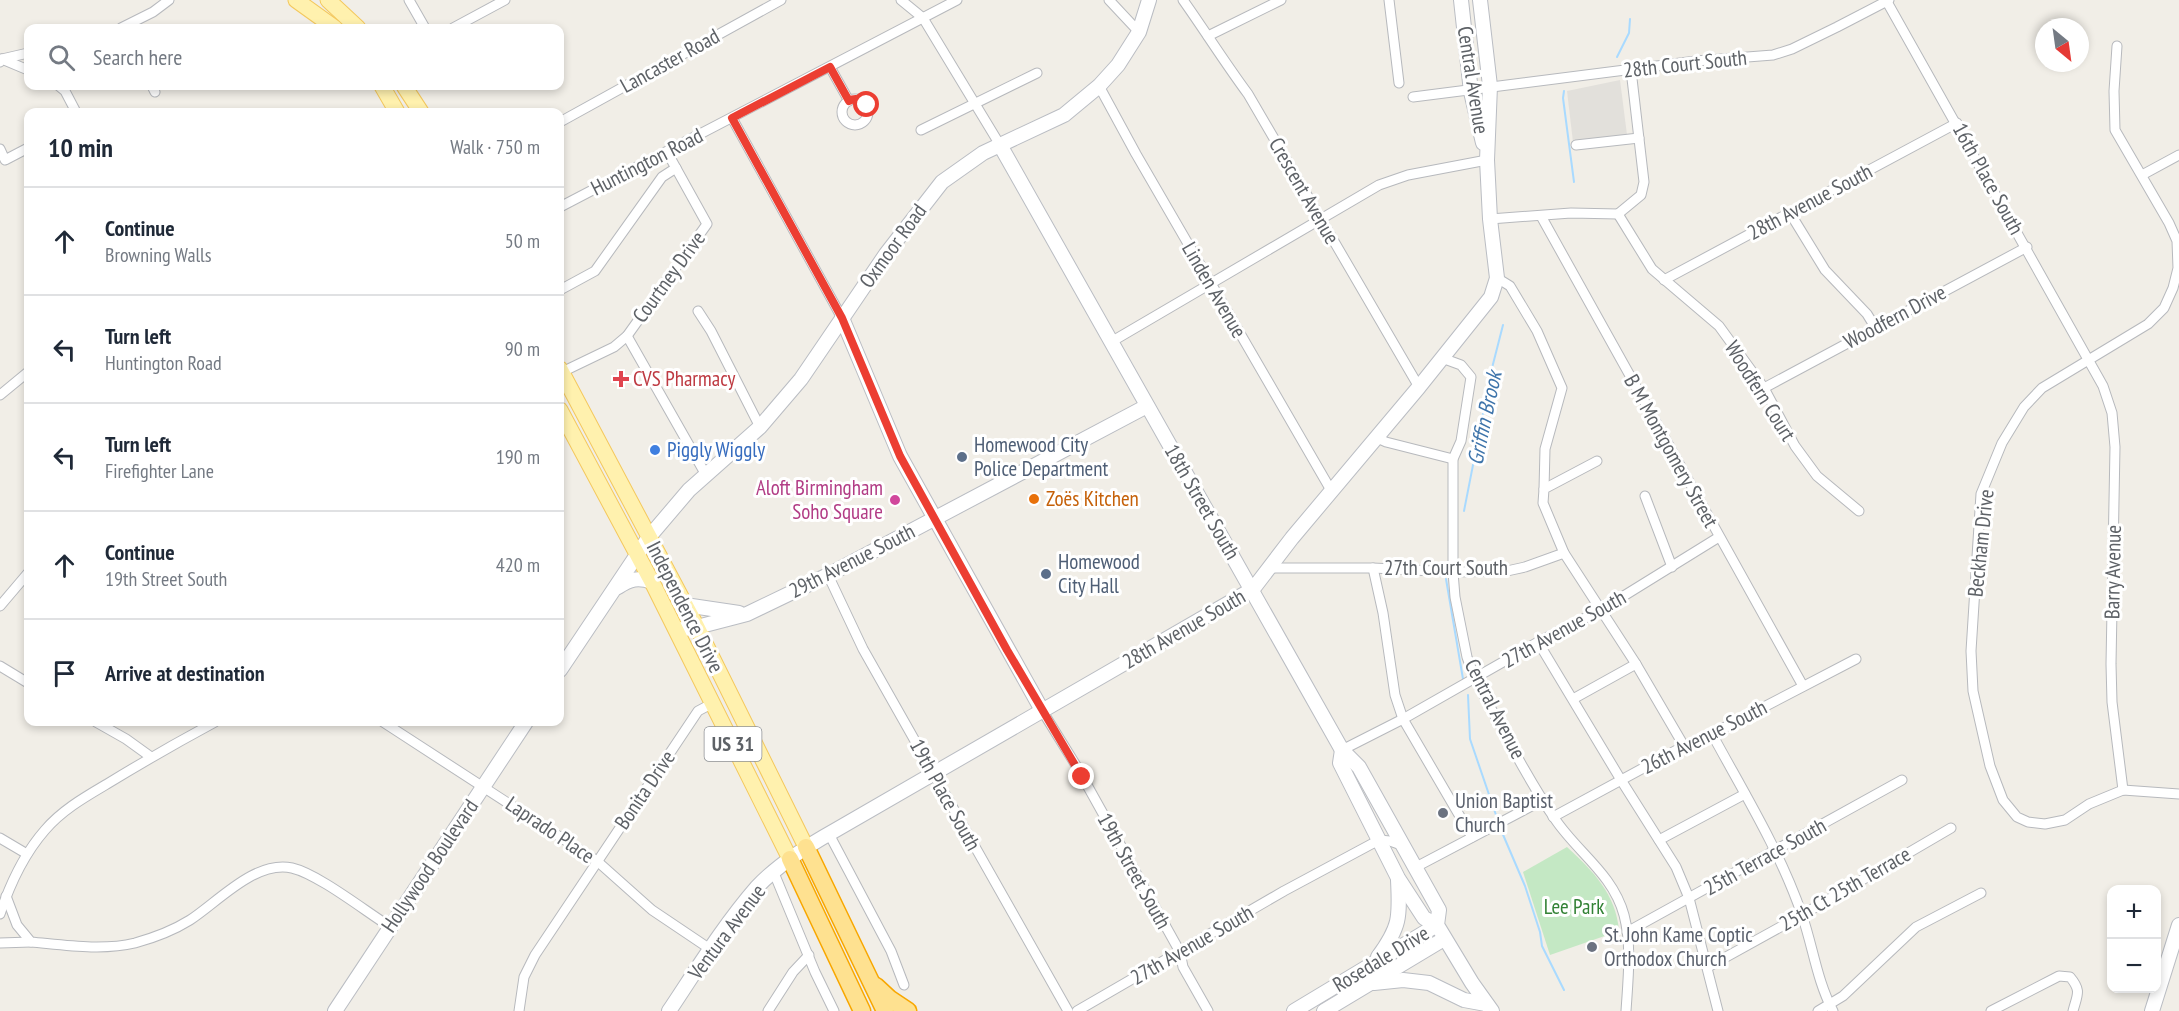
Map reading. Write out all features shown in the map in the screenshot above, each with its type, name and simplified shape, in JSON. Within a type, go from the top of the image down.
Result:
[{"type":"highway","name":"US 31","points":[[806,847],[885,1011]]},
{"type":"highway","name":"US 31","points":[[790,859],[862,1011]]},
{"type":"highway","points":[[868,978],[890,999],[908,1011]]},
{"type":"highway","points":[[853,993],[855,1011]]},
{"type":"main road","points":[[296,0],[329,24]]},
{"type":"main road","points":[[328,0],[354,24]]},
{"type":"main road","name":"Oxmoor Road","points":[[638,555],[689,490],[760,427],[801,379],[886,254],[942,182],[983,153],[1064,115],[1099,86],[1118,65],[1139,32],[1149,0]]},
{"type":"main road","name":"Central Avenue","points":[[1461,0],[1470,90],[1487,160]]},
{"type":"main road","name":"Central Avenue","points":[[1480,0],[1490,86],[1487,160],[1497,278],[1491,297]]},
{"type":"main road","points":[[384,90],[396,108]]},
{"type":"main road","points":[[407,90],[418,108]]},
{"type":"main road","name":"18th Street South","points":[[1000,145],[1342,750],[1359,767],[1416,867],[1439,910],[1437,925],[1444,939],[1489,1007]]},
{"type":"main road","name":"28th Avenue South","points":[[790,859],[806,847],[1043,712],[1252,589],[1292,537],[1332,492],[1491,297]]},
{"type":"main road","name":"19th Street South","points":[[842,318],[900,456],[1043,712]]},
{"type":"main road","name":"Independence Drive","points":[[564,381],[697,627],[806,847]]},
{"type":"main road","name":"29th Avenue South","points":[[677,630],[747,614],[828,575],[1147,406]]},
{"type":"main road","name":"Independence Drive","points":[[564,417],[677,630],[790,859]]},
{"type":"main road","points":[[564,664],[638,555]]},
{"type":"main road","points":[[612,592],[628,580],[642,578],[652,582]]},
{"type":"main road","points":[[685,605],[747,614]]},
{"type":"main road","name":"Hollywood Boulevard","points":[[335,1011],[389,926],[523,726]]},
{"type":"main road","points":[[1342,750],[1340,764],[1398,878],[1424,918],[1437,925]]},
{"type":"main road","name":"Ventura Avenue","points":[[669,1011],[710,949],[758,886],[790,859]]},
{"type":"main road","points":[[1374,963],[1393,936],[1399,912],[1398,878]]},
{"type":"main road","name":"Rosedale Drive","points":[[1294,1011],[1437,925]]},
{"type":"main road","points":[[2152,1011],[2179,925]]},
{"type":"main road","name":"Rosedale Drive","points":[[1324,1011],[1444,939]]},
{"type":"main road","points":[[1369,984],[1403,980],[1429,983],[1464,1000],[1489,1007]]},
{"type":"street","points":[[140,24],[170,0]]},
{"type":"street","points":[[409,0],[423,24]]},
{"type":"street","points":[[459,24],[492,3],[505,0]]},
{"type":"street","name":"Lancaster Road","points":[[564,120],[781,0]]},
{"type":"street","points":[[901,0],[923,18],[1000,145]]},
{"type":"street","name":"Huntington Road","points":[[564,205],[957,0]]},
{"type":"street","points":[[1109,0],[1139,32]]},
{"type":"street","name":"Crescent Avenue","points":[[1183,0],[1248,94],[1419,387]]},
{"type":"street","points":[[1208,36],[1281,0]]},
{"type":"street","points":[[1389,0],[1399,83]]},
{"type":"street","name":"28th Court South","points":[[1413,97],[1696,61],[1773,55],[1819,36],[1887,0]]},
{"type":"street","name":"16th Place South","points":[[1887,0],[2088,359]]},
{"type":"street","name":"Beckham Drive","points":[[2117,46],[2114,91],[2115,130],[2169,223],[2176,242],[2178,268],[2173,288],[2164,308],[2148,324],[2042,388],[2024,407],[2002,443],[1981,494],[1971,651],[1973,691],[1990,766],[2003,800],[2017,817],[2028,822],[2045,824],[2065,820],[2089,804],[2123,790],[2179,794]]},
{"type":"street","points":[[1,60],[24,54]]},
{"type":"street","points":[[1,60],[24,69]]},
{"type":"street","points":[[830,67],[849,101]]},
{"type":"street","points":[[1491,219],[1571,213],[1618,214],[1641,195],[1644,182],[1631,70]]},
{"type":"street","points":[[921,130],[1037,73]]},
{"type":"street","name":"Linden Avenue","points":[[1099,86],[1332,492]]},
{"type":"street","points":[[64,90],[74,108]]},
{"type":"street","points":[[732,118],[842,318]]},
{"type":"street","name":"28th Avenue South","points":[[1664,280],[1957,123]]},
{"type":"street","points":[[1576,145],[1639,138]]},
{"type":"street","points":[[0,149],[5,160],[24,150]]},
{"type":"street","name":"Courtney Drive","points":[[564,372],[614,347],[627,336],[708,224],[667,152]]},
{"type":"street","points":[[2142,175],[2179,155]]},
{"type":"street","points":[[1111,342],[1379,185],[1408,175],[1487,160]]},
{"type":"street","points":[[564,288],[595,271],[662,177],[676,168]]},
{"type":"street","points":[[1790,213],[1825,270],[1867,314],[1875,327]]},
{"type":"street","name":"Woodfern Court","points":[[1618,214],[1652,269],[1719,326],[1764,387],[1795,446],[1817,476],[1859,511]]},
{"type":"street","name":"B M Montgomery Street","points":[[1541,216],[1803,686]]},
{"type":"street","name":"Woodfern Drive","points":[[1764,387],[2027,247]]},
{"type":"street","points":[[1497,278],[1510,286],[1537,331],[1562,388],[1545,449],[1543,503],[1564,553],[1636,664],[1684,746]]},
{"type":"street","points":[[698,310],[760,427]]},
{"type":"street","points":[[627,336],[706,474]]},
{"type":"street","name":"Central Avenue","points":[[1442,358],[1461,365],[1471,377],[1461,441],[1453,459],[1453,572],[1455,597],[1467,657],[1475,680],[1553,817],[1604,876],[1617,897],[1624,914],[1627,932],[1626,1011]]},
{"type":"street","name":"Barry Avenue","points":[[2088,359],[2103,386],[2112,413],[2114,436],[2111,664],[2112,702],[2123,790]]},
{"type":"street","points":[[0,395],[24,375]]},
{"type":"street","points":[[1375,438],[1453,459]]},
{"type":"street","points":[[585,456],[601,448]]},
{"type":"street","points":[[1544,489],[1597,461]]},
{"type":"street","points":[[1645,496],[1672,567]]},
{"type":"street","name":"27th Avenue South","points":[[1342,750],[1475,680],[1538,642],[1601,610],[1719,537]]},
{"type":"street","name":"27th Court South","points":[[1269,568],[1507,571],[1564,553]]},
{"type":"street","points":[[1373,568],[1383,613],[1395,696],[1403,719],[1472,837]]},
{"type":"street","name":"19th Place South","points":[[828,575],[863,649],[1068,1011]]},
{"type":"street","points":[[0,606],[24,578]]},
{"type":"street","points":[[1538,642],[1676,867],[1689,898],[1718,1011]]},
{"type":"street","name":"26th Avenue South","points":[[1553,817],[1684,746],[1712,734],[1856,659]]},
{"type":"street","points":[[1573,699],[1636,664]]},
{"type":"street","points":[[0,666],[24,681]]},
{"type":"street","name":"Bonita Drive","points":[[519,1011],[524,977],[535,955],[698,711],[713,704]]},
{"type":"street","name":"19th Street South","points":[[1043,712],[1077,767],[1180,952],[1183,967],[1208,1011]]},
{"type":"street","points":[[103,726],[151,757]]},
{"type":"street","points":[[0,914],[6,896],[27,854],[46,828],[68,808],[207,726]]},
{"type":"street","name":"Laprado Place","points":[[388,726],[597,861],[652,910],[710,949]]},
{"type":"street","points":[[1712,734],[1776,851],[1802,915],[1822,988],[1831,1008]]},
{"type":"street","name":"25th Terrace South","points":[[1627,932],[1902,780]]},
{"type":"street","points":[[1659,840],[1744,794]]},
{"type":"street","points":[[1416,867],[1543,800]]},
{"type":"street","name":"25th Ct 25th Terrace","points":[[1708,967],[1951,828]]},
{"type":"street","points":[[829,834],[891,951],[904,985]]},
{"type":"street","points":[[0,838],[27,854]]},
{"type":"street","points":[[1379,840],[1404,846]]},
{"type":"street","name":"27th Avenue South","points":[[1077,1011],[1284,891],[1379,840]]},
{"type":"street","points":[[0,943],[31,942],[71,946],[135,943],[190,920],[239,883],[264,870],[289,867],[306,872],[389,926]]},
{"type":"street","points":[[774,873],[815,972],[834,1011]]},
{"type":"street","points":[[1818,1011],[1831,1008],[1916,927],[1981,893]]},
{"type":"street","points":[[6,896],[16,925],[31,942]]},
{"type":"street","points":[[768,1011],[793,972],[809,955]]},
{"type":"street","points":[[1991,1011],[2059,976],[2070,978],[2079,991],[2073,1011]]},
{"type":"shaded area","points":[[1620,80],[1627,135],[1573,142],[1567,91]]},
{"type":"green space","name":"Lee Park","points":[[1567,847],[1602,884],[1613,906],[1619,931],[1550,955],[1523,872]]},
{"type":"waterway","name":"Griffin Brook","points":[[1617,57],[1629,33],[1630,19]]},
{"type":"waterway","name":"Griffin Brook","points":[[1564,91],[1574,182]]},
{"type":"waterway","name":"Griffin Brook","points":[[1464,511],[1492,368],[1503,325]]},
{"type":"waterway","name":"Griffin Brook","points":[[1446,579],[1463,679]]},
{"type":"waterway","name":"Griffin Brook","points":[[1468,695],[1470,739],[1496,815]]},
{"type":"waterway","name":"Griffin Brook","points":[[1501,830],[1525,886],[1540,932],[1542,946],[1564,990]]},
{"type":"place","name":"CVS Pharmacy","points":[[621,379]]},
{"type":"place","name":"Piggly Wiggly","points":[[655,450]]},
{"type":"place","name":"Homewood City Police Department","points":[[962,457]]},
{"type":"place","name":"Zoës Kitchen","points":[[1034,499]]},
{"type":"place","name":"Aloft Birmingham Soho Square","points":[[895,500]]},
{"type":"place","name":"Homewood City Hall","points":[[1046,574]]},
{"type":"place","name":"Union Baptist Church","points":[[1443,813]]},
{"type":"place","name":"St. John Kame Coptic Orthodox Church","points":[[1592,947]]},
{"type":"route","points":[[867,105],[859,99],[849,101],[830,67],[732,118],[842,318],[900,456],[1007,650],[1082,777]]}]
